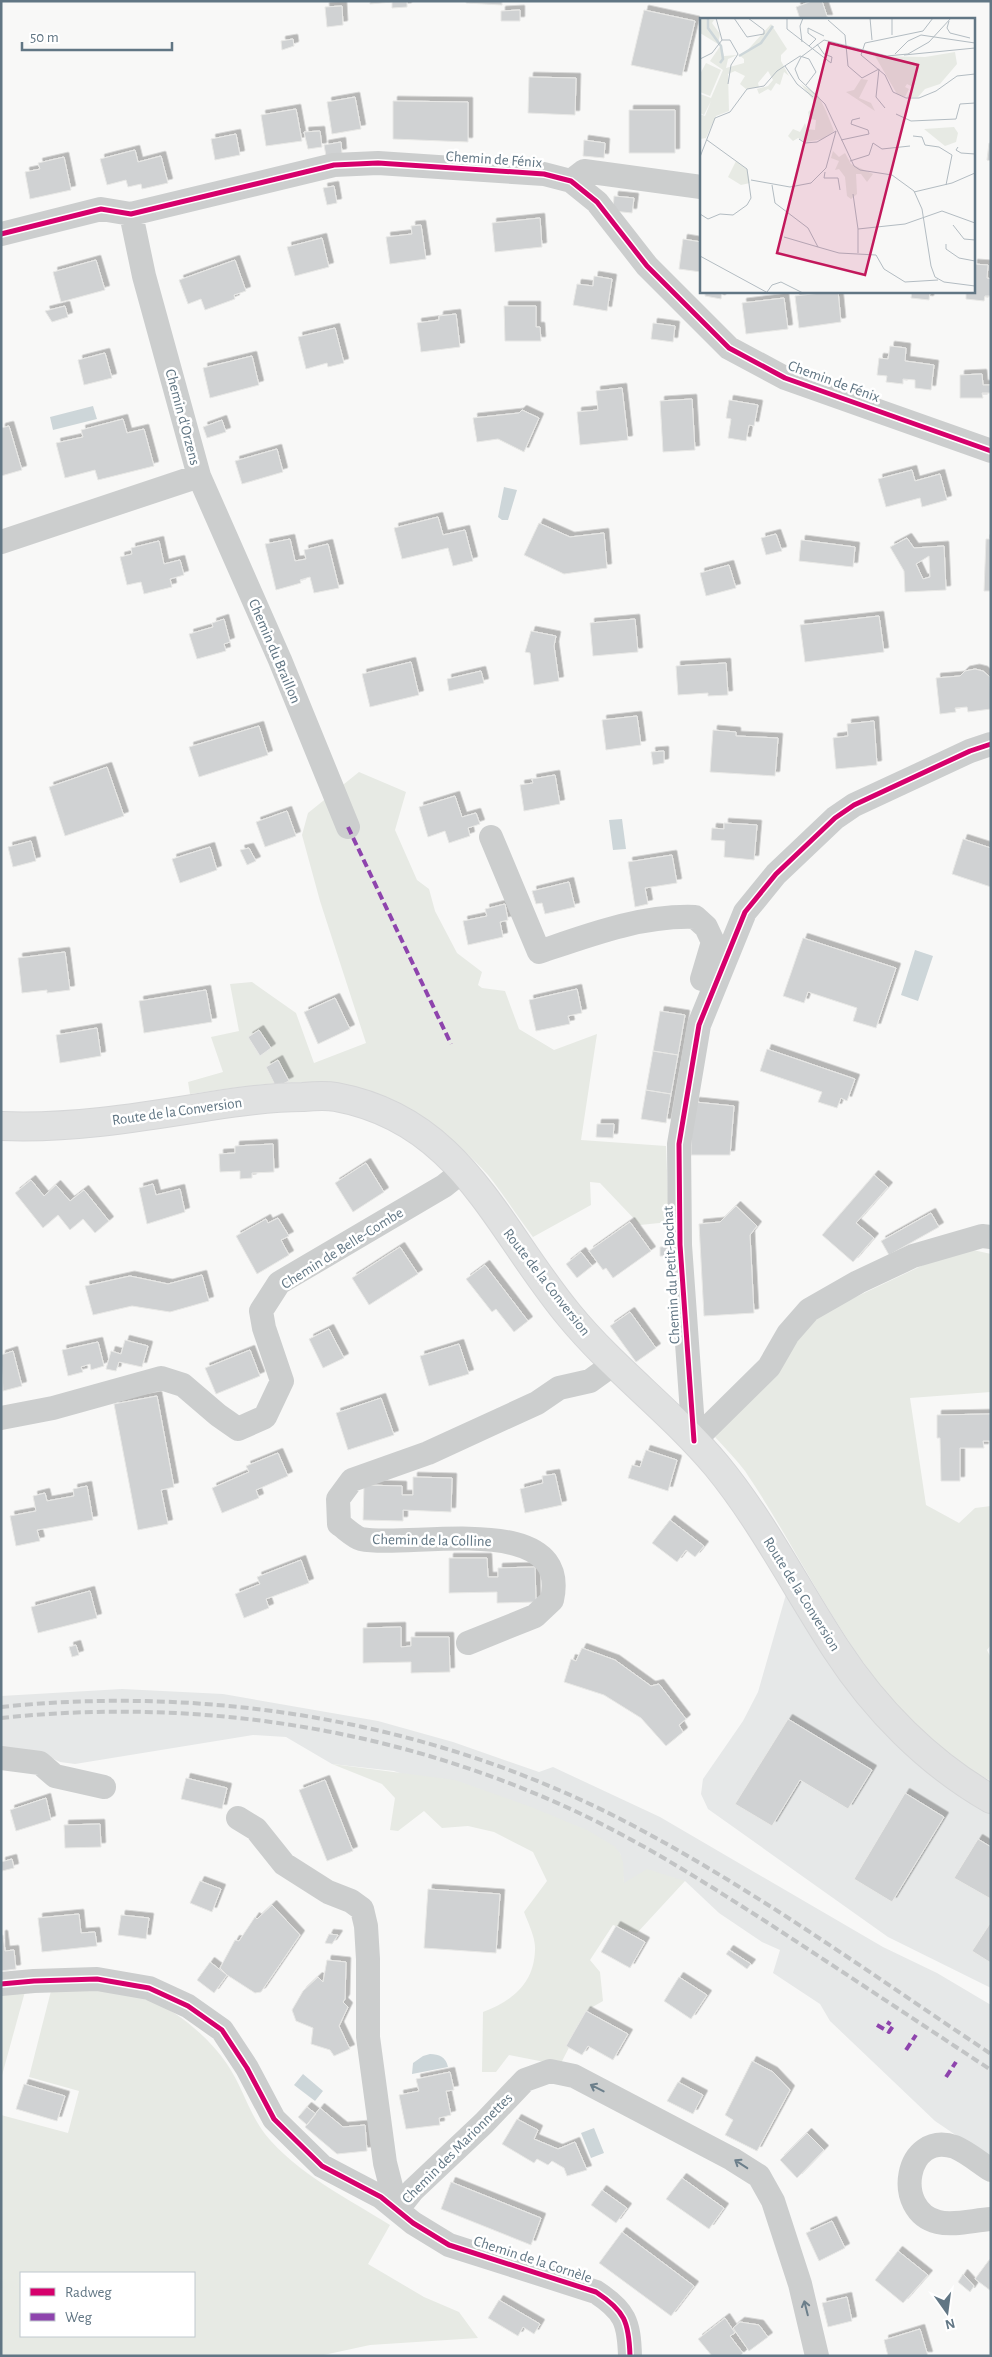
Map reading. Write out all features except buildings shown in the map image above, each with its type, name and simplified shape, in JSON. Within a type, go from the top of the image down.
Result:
[{"type":"main road","name":"Route de la Conversion","points":[[1,1126],[82,1124],[270,1097],[333,1096],[377,1108],[411,1124],[440,1146],[464,1170],[530,1266],[570,1317],[694,1441],[739,1495],[838,1652],[878,1705],[928,1755],[964,1783],[991,1798]]},
{"type":"street","name":"Chemin de Fénix","points":[[1,234],[101,209],[131,214],[334,165],[378,163],[535,174],[571,181],[597,202],[647,266],[729,348],[785,378],[991,451]]},
{"type":"street","points":[[571,181],[584,171],[700,187]]},
{"type":"street","name":"Chemin d'Orzens","points":[[1,542],[199,476],[144,276],[131,214]]},
{"type":"street","name":"Chemin du Braillon","points":[[199,476],[280,660],[348,827]]},
{"type":"street","name":"Chemin du Petit-Bochat","points":[[694,1441],[680,1246],[679,1144],[699,1025],[745,912],[776,874],[835,818],[854,805],[970,751],[991,744]]},
{"type":"street","points":[[491,837],[539,952],[606,931],[644,922],[696,917],[706,927],[713,942],[698,989],[706,1004]]},
{"type":"street","name":"Chemin de Belle-Combe","points":[[1,1418],[53,1408],[161,1378],[183,1385],[218,1416],[238,1429],[265,1417],[282,1381],[264,1328],[261,1311],[279,1283],[444,1186],[464,1170]]},
{"type":"street","points":[[694,1441],[769,1368],[788,1334],[809,1310],[858,1282],[913,1256],[982,1236],[991,1237]]},
{"type":"street","name":"Chemin de la Colline","points":[[468,1643],[534,1616],[552,1600],[553,1575],[545,1560],[531,1549],[506,1541],[360,1539],[339,1524],[338,1499],[352,1480],[438,1449],[537,1403],[559,1388],[590,1382],[615,1363]]},
{"type":"street","points":[[1,1758],[40,1763],[55,1776],[104,1787]]},
{"type":"street","points":[[238,1818],[256,1829],[284,1864],[328,1892],[351,1901],[362,1909],[366,1926],[368,1959],[368,2037],[385,2163],[397,2210]]},
{"type":"street","name":"Chemin des Marionnettes","points":[[1,1984],[97,1979],[149,1988],[188,2006],[222,2030],[247,2068],[274,2119],[322,2166],[381,2196],[397,2210],[413,2190],[484,2123],[525,2080],[550,2072],[574,2076],[732,2158],[759,2176],[773,2201],[797,2275],[818,2356]]},
{"type":"street","points":[[991,2170],[956,2148],[937,2144],[920,2154],[910,2174],[910,2191],[915,2208],[929,2219],[948,2223],[991,2219]]},
{"type":"street","name":"Chemin de la Cornèle","points":[[397,2210],[413,2223],[449,2245],[596,2292],[613,2303],[622,2313],[629,2332],[630,2356]]},
{"type":"shaded area","points":[[93,406],[97,419],[53,430],[50,417]]},
{"type":"shaded area","points":[[504,487],[517,490],[508,520],[502,520],[498,517]]},
{"type":"shaded area","points":[[359,772],[406,792],[395,830],[417,880],[429,889],[435,911],[457,953],[482,972],[478,985],[482,988],[505,991],[519,1029],[554,1050],[597,1034],[581,1140],[666,1146],[669,1222],[640,1225],[600,1183],[590,1182],[591,1205],[533,1237],[488,1175],[456,1143],[417,1115],[374,1093],[352,1086],[295,1082],[190,1094],[188,1082],[223,1072],[211,1037],[239,1031],[230,984],[252,982],[296,1013],[314,1063],[366,1043],[320,901],[302,835],[308,813]]},
{"type":"shaded area","points":[[622,819],[626,849],[613,850],[609,820]]},
{"type":"shaded area","points":[[915,950],[933,956],[918,1001],[901,995]]},
{"type":"shaded area","points":[[973,1250],[991,1254],[991,1392],[910,1398],[926,1505],[959,1523],[975,1508],[991,1506],[991,1645],[987,1650],[991,1658],[991,1781],[949,1755],[912,1722],[879,1684],[850,1643],[745,1471],[715,1437],[804,1329],[822,1313],[936,1259]]},
{"type":"shaded area","points":[[791,1577],[837,1652],[991,1799],[991,1988],[888,1937],[708,1809],[701,1794],[703,1779],[743,1721],[758,1692]]},
{"type":"shaded area","points":[[122,1689],[223,1694],[378,1721],[453,1742],[539,1772],[553,1767],[660,1817],[883,1947],[937,1973],[991,2005],[991,2159],[935,2121],[830,2021],[820,2004],[773,1973],[780,1950],[762,1942],[719,1913],[685,1881],[624,1883],[620,1853],[394,1771],[332,1764],[286,1737],[253,1735],[75,1764],[60,1762],[37,1751],[1,1749],[1,1696]]},
{"type":"shaded area","points":[[332,1764],[455,1780],[531,1807],[587,1830],[614,1846],[620,1853],[623,1862],[624,1883],[647,1869],[685,1881],[637,1933],[613,1925],[590,1960],[600,1972],[603,2001],[589,2009],[560,2065],[509,2055],[496,2072],[482,2072],[483,2012],[494,2008],[520,1990],[531,1972],[534,1962],[534,1941],[524,1912],[547,1881],[533,1852],[494,1832],[468,1826],[442,1828],[424,1811],[398,1831],[390,1830],[395,1798],[382,1784]]},
{"type":"shaded area","points":[[52,1987],[113,1990],[136,1995],[158,2003],[191,2025],[211,2044],[232,2072],[259,2126],[277,2148],[307,2173],[390,2225],[368,2264],[424,2297],[459,2312],[478,2338],[370,2345],[319,2356],[1,2356],[1,2115],[68,2133],[79,2091],[29,2077]]},
{"type":"shaded area","points":[[26,1988],[1,2079],[1,1992]]},
{"type":"shaded area","points":[[430,2054],[442,2057],[448,2067],[412,2074],[413,2063],[423,2056]]},
{"type":"shaded area","points":[[303,2074],[323,2091],[315,2101],[294,2085]]},
{"type":"shaded area","points":[[594,2128],[604,2153],[591,2158],[581,2133]]},
{"type":"railway","points":[[1,1707],[84,1701],[167,1702],[250,1708],[332,1721],[413,1739],[493,1764],[570,1795],[645,1832],[690,1857],[820,1939],[991,2054]]},
{"type":"railway","points":[[1,1718],[75,1713],[149,1712],[222,1716],[295,1726],[368,1740],[439,1759],[509,1783],[602,1824],[673,1864],[765,1921],[991,2070]]},
{"type":"marked path","points":[[348,827],[451,1044]]},
{"type":"marked path","points":[[877,2025],[889,2032],[893,2026],[887,2022]]},
{"type":"marked path","points":[[906,2050],[916,2035]]},
{"type":"marked path","points":[[946,2077],[956,2062]]},
{"type":"cycle path","points":[[1,234],[101,209],[131,214],[334,165],[378,163],[544,174],[571,181],[597,202],[647,266],[729,348],[785,378],[991,451]]},
{"type":"cycle path","points":[[694,1441],[680,1245],[679,1144],[699,1025],[745,912],[776,874],[835,818],[854,805],[970,751],[991,744]]},
{"type":"cycle path","points":[[1,1984],[97,1979],[149,1988],[188,2006],[222,2030],[247,2068],[274,2119],[322,2166],[381,2197],[413,2223],[449,2245],[596,2292],[613,2305],[624,2318],[630,2356]]}]
